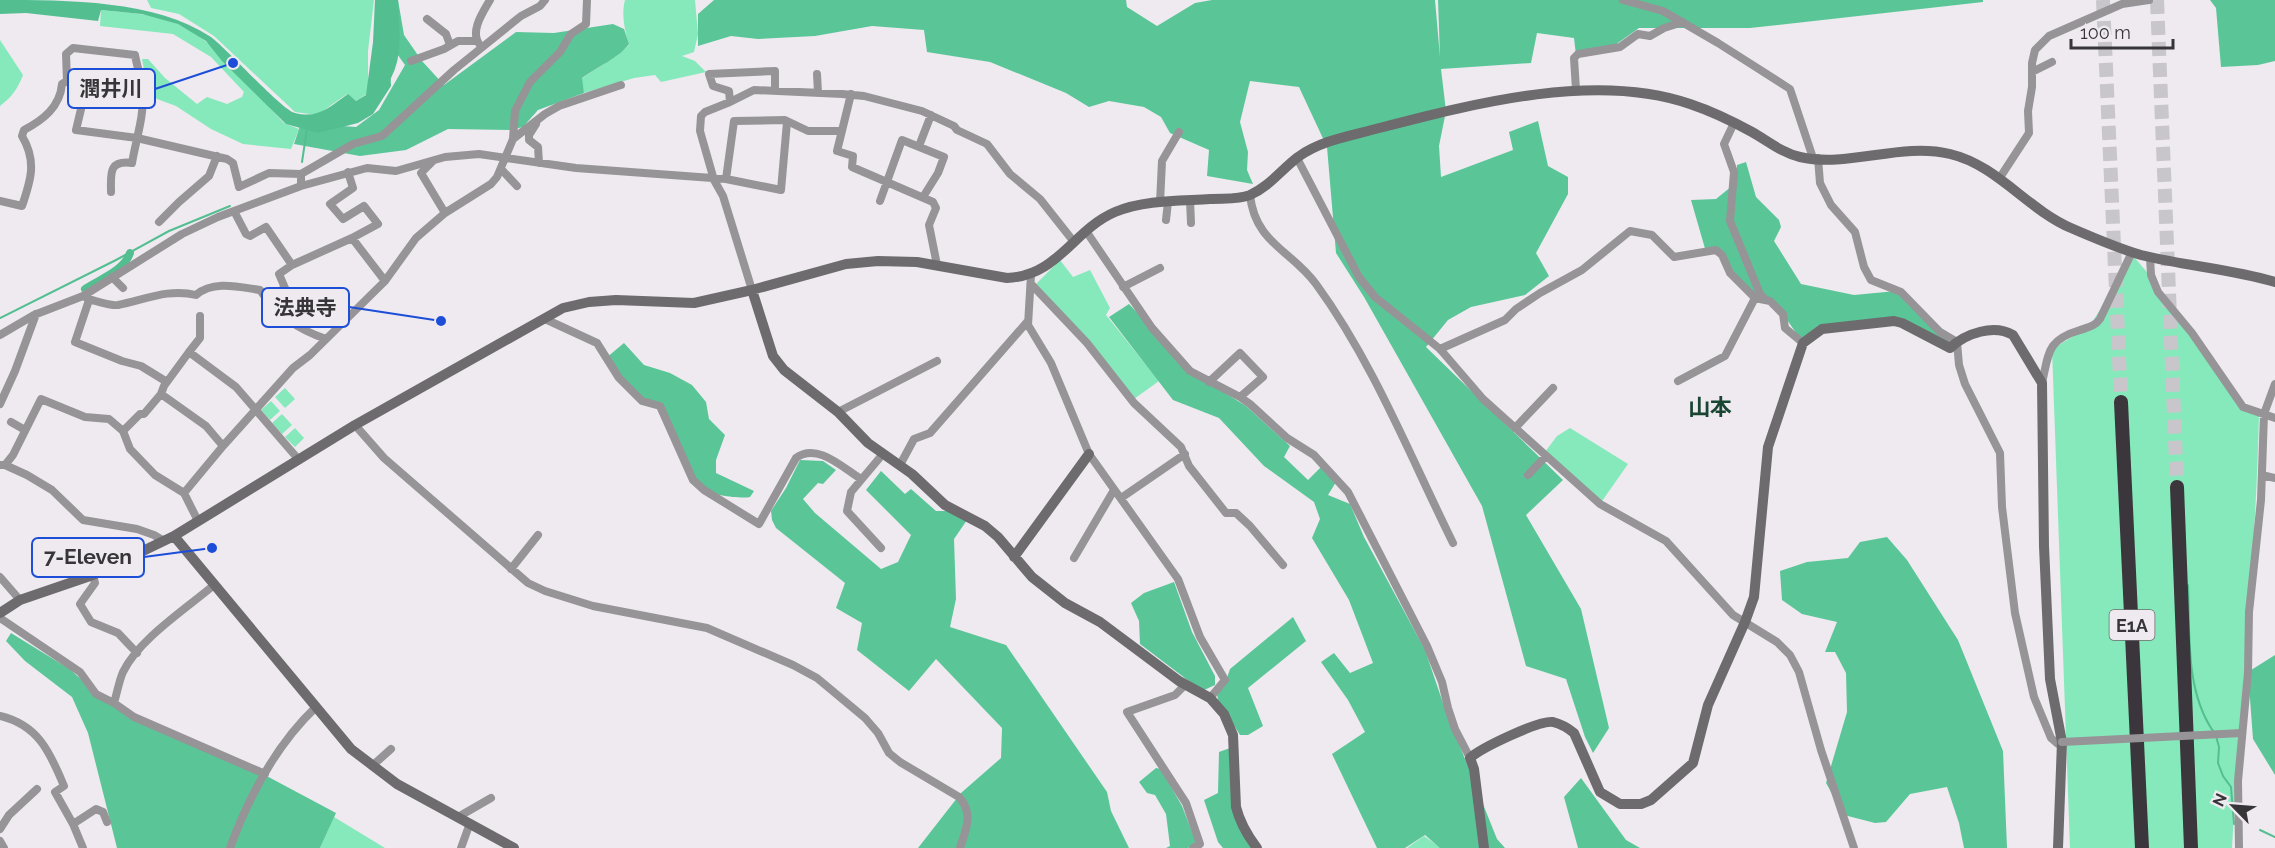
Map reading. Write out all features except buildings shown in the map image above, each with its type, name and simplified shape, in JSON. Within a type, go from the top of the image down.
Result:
[{"type":"highway","name":"E1A","points":[[2121,402],[2142,848]]},
{"type":"highway","name":"E1A","points":[[2177,487],[2191,848]]},
{"type":"street","points":[[482,48],[476,35],[479,19],[490,0]]},
{"type":"street","points":[[87,84],[76,130],[137,138],[227,159],[233,163],[239,187],[269,173],[301,174],[353,144],[382,136],[454,70],[521,16],[540,6],[545,0]]},
{"type":"street","points":[[184,493],[293,368],[385,281],[416,238],[445,213],[491,183],[506,158],[513,139],[515,111],[530,82],[560,52],[571,34],[586,24],[587,0]]},
{"type":"street","points":[[1623,0],[1663,11],[1790,89],[1815,158],[1820,183],[1831,205],[1855,232],[1864,267],[1871,280],[1901,292],[1940,332],[1957,342]]},
{"type":"street","points":[[1999,179],[2029,133],[2028,111],[2035,50],[2049,36],[2122,4],[2150,0]]},
{"type":"street","points":[[427,19],[446,34],[450,45]]},
{"type":"street","points":[[1576,90],[1574,58],[1578,54],[1620,46],[1638,34],[1650,36],[1664,28],[1683,22]]},
{"type":"street","points":[[411,61],[458,41],[477,41]]},
{"type":"street","points":[[67,81],[66,54],[69,49],[135,55],[143,90],[143,111],[132,162],[122,162],[111,170],[111,192]]},
{"type":"street","points":[[2032,72],[2052,62]]},
{"type":"street","points":[[730,102],[729,91],[713,86],[709,74],[775,71],[776,91]]},
{"type":"street","points":[[817,74],[818,93]]},
{"type":"street","points":[[0,201],[22,206],[32,158],[22,136],[24,130],[44,119],[61,94],[62,84],[67,81],[143,90]]},
{"type":"street","points":[[513,139],[539,118],[559,106],[621,85]]},
{"type":"street","points":[[1210,698],[1225,680],[1200,637],[1178,579],[1089,453],[1051,363],[1033,335],[1028,321],[1032,280],[1086,231],[1112,213],[1129,207],[1164,202],[1250,195],[1268,186],[1297,158],[1324,142],[1451,110],[1576,90],[1618,89],[1657,95],[1690,104],[1734,123],[1786,152],[1815,158],[1837,159],[1932,151],[1949,153],[1972,162],[1999,179],[2058,222],[2132,252],[2275,282]]},
{"type":"street","points":[[1074,243],[1040,199],[1010,174],[987,144],[922,111],[851,94],[754,90],[700,116],[700,131],[714,180],[723,196],[773,356],[784,370],[838,412],[882,455],[900,465],[945,506],[985,526],[998,537],[1032,577],[1065,603],[1100,622],[1185,685],[1210,698],[1224,714],[1233,735],[1236,807],[1248,836],[1257,848]]},
{"type":"street","points":[[851,94],[837,151],[853,156],[852,167],[933,202],[936,208],[929,225],[937,266]]},
{"type":"street","points":[[919,146],[931,116]]},
{"type":"street","points":[[539,118],[529,135],[530,140],[538,147],[539,163]]},
{"type":"street","points":[[726,180],[734,121],[785,120],[808,131],[842,131]]},
{"type":"street","points":[[0,335],[36,314],[86,298],[112,277],[182,234],[301,186],[348,172],[367,168],[396,171],[433,160],[479,154],[539,163],[726,180],[781,190],[787,122]]},
{"type":"street","points":[[1734,123],[1724,144],[1734,172],[1730,221],[1759,298]]},
{"type":"street","points":[[1166,220],[1162,161],[1179,132]]},
{"type":"street","points":[[880,201],[902,140],[944,158],[938,173],[923,197]]},
{"type":"street","points":[[159,222],[178,202],[209,176],[217,156]]},
{"type":"street","points":[[1297,158],[1359,277],[1375,297],[1440,349],[1483,399],[1600,504],[1666,541],[1733,615],[1777,642],[1790,655],[1799,672],[1821,750],[1854,848]]},
{"type":"street","points":[[433,160],[433,163],[421,173],[445,213]]},
{"type":"street","points":[[501,169],[517,186]]},
{"type":"street","points":[[266,299],[285,288],[279,274],[292,265],[378,224],[364,206],[343,219],[330,204],[353,188],[348,172]]},
{"type":"street","points":[[301,174],[301,186]]},
{"type":"street","points":[[1250,195],[1251,210],[1264,232],[1274,246],[1295,260],[1315,282],[1358,349],[1452,543]]},
{"type":"street","points":[[1190,200],[1191,223]]},
{"type":"street","points":[[234,212],[250,237],[266,227],[292,265]]},
{"type":"street","points":[[1086,231],[1152,328],[1190,371],[1240,397],[1287,438],[1314,455],[1348,492],[1427,646],[1442,682],[1455,729],[1474,769],[1484,848]]},
{"type":"street","points":[[1440,349],[1505,320],[1516,309],[1540,293],[1582,270],[1630,231],[1652,235],[1674,257],[1716,250],[1722,255],[1730,273],[1759,298],[1770,301],[1780,310],[1785,328],[1803,343]]},
{"type":"street","points":[[352,238],[385,281]]},
{"type":"street","points":[[2058,848],[2062,742],[2050,679],[2044,546],[2042,383],[2055,342],[2063,335],[2096,325],[2132,252]]},
{"type":"street","points":[[2150,257],[2151,275],[2158,292],[2192,333],[2243,407],[2275,418]]},
{"type":"street","points":[[265,774],[134,717],[96,694],[80,672],[0,616],[21,600],[93,575],[169,538],[355,425],[563,308],[589,302],[616,300],[694,303],[752,290],[846,264],[896,261],[1032,280],[1087,343],[1134,403],[1185,454],[1189,466],[1226,513],[1236,513],[1283,565]]},
{"type":"street","points":[[1123,287],[1160,268]]},
{"type":"street","points":[[112,277],[123,288]]},
{"type":"street","points":[[86,298],[116,306],[140,298],[150,299],[176,292],[196,296],[203,289],[221,286],[260,290],[268,305],[295,325],[326,339]]},
{"type":"street","points":[[86,298],[75,342],[141,366],[167,382]]},
{"type":"street","points":[[1678,381],[1725,356],[1759,298]]},
{"type":"street","points":[[0,404],[15,372],[36,314]]},
{"type":"street","points":[[123,431],[140,414],[144,414],[161,394],[167,382],[200,338],[200,316]]},
{"type":"street","points":[[545,319],[597,343],[619,378],[642,401],[660,406],[693,480],[704,490],[759,525],[796,458],[801,454],[820,453],[861,479]]},
{"type":"street","points":[[900,465],[914,439],[930,433],[1028,321]]},
{"type":"street","points":[[1470,758],[1486,747],[1542,723],[1552,722],[1574,733],[1600,792],[1620,804],[1641,804],[1651,800],[1693,763],[1708,705],[1754,597],[1768,447],[1803,343],[1821,329],[1894,321],[1950,348],[1957,342],[1988,329],[2007,331],[2013,335],[2042,383]]},
{"type":"street","points":[[1957,342],[1959,364],[1965,384],[2000,453],[2002,507],[2015,613],[2034,697],[2050,738],[2058,744],[2242,733]]},
{"type":"street","points":[[189,352],[236,387],[299,460]]},
{"type":"street","points":[[1209,382],[1240,353],[1263,377],[1240,397]]},
{"type":"street","points":[[838,412],[937,361]]},
{"type":"street","points":[[2239,848],[2238,781],[2248,672],[2249,612],[2262,475],[2264,414],[2275,384]]},
{"type":"street","points":[[1515,428],[1552,388]]},
{"type":"street","points":[[161,394],[206,426],[223,446]]},
{"type":"street","points":[[198,521],[184,493],[155,475],[130,449],[123,431],[109,419],[85,417],[41,399],[14,454],[3,465],[52,490],[83,519],[137,529],[169,538],[214,585],[351,749],[397,784],[470,823],[499,844],[514,848]]},
{"type":"street","points":[[11,422],[25,430]]},
{"type":"street","points":[[355,425],[384,458],[528,583],[592,606],[707,628],[784,661],[817,678],[865,718],[878,733],[889,753],[959,797],[966,804],[969,821],[960,848]]},
{"type":"street","points":[[1014,557],[1089,453]]},
{"type":"street","points":[[1121,498],[1185,454]]},
{"type":"street","points":[[881,548],[847,511],[851,492],[882,455]]},
{"type":"street","points":[[1528,475],[1546,456]]},
{"type":"street","points":[[2262,475],[2275,478]]},
{"type":"street","points":[[1074,558],[1114,490]]},
{"type":"street","points":[[511,569],[538,536]]},
{"type":"street","points":[[93,575],[95,583],[80,604],[91,622],[118,633],[137,652]]},
{"type":"street","points":[[0,577],[21,600]]},
{"type":"street","points":[[114,703],[123,671],[137,652],[170,620],[214,585]]},
{"type":"street","points":[[1185,685],[1175,695],[1128,712],[1186,803],[1200,844],[1193,848]]},
{"type":"street","points":[[230,848],[265,774],[287,736],[316,707]]},
{"type":"street","points":[[0,716],[24,725],[41,741],[52,757],[64,786],[55,792],[83,848]]},
{"type":"street","points":[[372,766],[391,749]]},
{"type":"street","points":[[0,829],[9,815],[37,789]]},
{"type":"street","points":[[458,817],[491,798]]},
{"type":"street","points":[[73,824],[96,809],[103,812],[107,822]]},
{"type":"street","points":[[461,848],[470,823]]},
{"type":"street","points":[[0,841],[4,848]]},
{"type":"shaded area","points":[[0,0],[110,5],[138,9],[189,25],[211,37],[289,110],[295,113],[311,114],[323,111],[348,94],[356,101],[366,95],[373,42],[375,0],[387,0],[391,86],[373,114],[358,123],[318,133],[286,124],[222,61],[206,41],[178,24],[142,14],[101,10],[98,21],[26,13],[0,14]]},
{"type":"shaded area","points":[[147,0],[374,0],[368,51],[368,93],[356,101],[347,94],[317,115],[295,112],[214,36],[179,14],[151,8]]},
{"type":"shaded area","points":[[385,0],[398,0],[404,35],[422,61],[444,85],[516,32],[554,33],[613,24],[624,29],[629,44],[614,58],[582,78],[584,93],[538,110],[523,127],[510,130],[448,129],[406,150],[360,156],[294,144],[301,123],[356,127],[379,110],[405,65],[385,37]]},
{"type":"shaded area","points":[[625,0],[695,0],[698,34],[694,52],[682,56],[695,61],[706,72],[661,82],[655,75],[634,78],[584,93],[581,79],[629,45],[623,17]]},
{"type":"shaded area","points":[[714,0],[1126,0],[1127,7],[1157,26],[1195,3],[1212,0],[1435,0],[1440,57],[1438,0],[1983,0],[1983,2],[1750,28],[1639,28],[1615,45],[1576,55],[1574,38],[1537,33],[1531,63],[1441,69],[1446,111],[1439,146],[1441,177],[1513,150],[1509,132],[1538,121],[1548,166],[1568,177],[1568,194],[1536,253],[1549,276],[1525,295],[1471,307],[1448,320],[1426,347],[1563,480],[1526,515],[1581,609],[1609,728],[1593,753],[1585,737],[1566,679],[1526,666],[1482,506],[1364,297],[1336,253],[1327,147],[1299,87],[1250,81],[1240,122],[1248,152],[1247,170],[1253,184],[1207,176],[1209,150],[1170,133],[1161,117],[1144,107],[1109,101],[1089,107],[1066,93],[990,62],[927,52],[924,30],[872,26],[815,36],[758,39],[731,36],[698,46],[698,14]]},
{"type":"shaded area","points":[[2210,0],[2275,0],[2275,61],[2258,65],[2221,67],[2216,8]]},
{"type":"shaded area","points":[[101,10],[170,20],[193,32],[235,69],[284,123],[299,129],[291,149],[243,144],[211,129],[176,106],[149,96],[142,59],[148,59],[165,78],[197,104],[207,97],[227,104],[242,97],[244,92],[211,57],[173,34],[100,26]]},
{"type":"shaded area","points":[[0,40],[23,75],[14,92],[0,106]]},
{"type":"shaded area","points":[[1746,162],[1756,197],[1779,220],[1781,227],[1774,241],[1801,284],[1854,295],[1896,291],[1954,340],[1946,345],[1894,321],[1822,329],[1803,343],[1783,314],[1743,286],[1716,250],[1706,252],[1691,200],[1716,199],[1737,182],[1737,165]]},
{"type":"shaded area","points":[[2134,257],[2239,401],[2259,413],[2255,522],[2232,848],[2070,848],[2052,349],[2089,327]]},
{"type":"shaded area","points":[[1060,260],[1073,277],[1090,270],[1110,308],[1106,315],[1159,381],[1134,399],[1036,284]]},
{"type":"shaded area","points":[[1129,304],[1198,376],[1246,406],[1290,446],[1284,457],[1308,480],[1321,467],[1336,482],[1328,495],[1350,504],[1364,537],[1425,650],[1445,709],[1497,839],[1505,848],[1440,848],[1425,835],[1405,848],[1377,848],[1332,754],[1365,732],[1348,700],[1321,662],[1334,653],[1350,673],[1373,663],[1349,600],[1312,538],[1320,519],[1314,502],[1264,466],[1219,418],[1173,400],[1109,317]]},
{"type":"shaded area","points":[[624,343],[644,365],[670,373],[692,385],[706,402],[709,419],[725,435],[716,460],[716,473],[754,491],[750,497],[733,497],[713,493],[704,490],[698,484],[673,438],[660,406],[642,401],[606,358]]},
{"type":"shaded area","points":[[285,388],[295,399],[285,408],[275,397]]},
{"type":"shaded area","points":[[271,401],[280,411],[270,420],[261,410]]},
{"type":"shaded area","points":[[282,414],[292,425],[282,434],[272,423]]},
{"type":"shaded area","points":[[295,428],[304,438],[295,447],[285,437]]},
{"type":"shaded area","points":[[1570,428],[1628,464],[1600,504],[1545,452],[1557,436]]},
{"type":"shaded area","points":[[800,460],[823,461],[836,470],[823,484],[818,483],[803,499],[815,513],[881,569],[898,562],[911,535],[866,490],[881,471],[905,494],[911,489],[936,511],[948,511],[967,520],[954,539],[956,599],[950,627],[1006,645],[1107,792],[1111,811],[1129,848],[918,848],[961,793],[1001,758],[1002,728],[936,659],[909,691],[857,650],[862,623],[836,608],[845,583],[776,528],[772,520],[771,511]]},
{"type":"shaded area","points":[[1887,537],[1907,560],[1958,640],[2003,751],[2007,848],[1964,848],[1959,823],[1947,787],[1910,794],[1886,822],[1875,823],[1844,815],[1826,783],[1847,712],[1846,673],[1835,652],[1825,652],[1837,622],[1802,614],[1782,600],[1780,571],[1807,562],[1848,558],[1860,542]]},
{"type":"shaded area","points":[[1174,582],[1192,632],[1215,676],[1215,685],[1202,691],[1140,644],[1139,621],[1131,603],[1144,593]]},
{"type":"shaded area","points":[[1293,617],[1306,641],[1248,688],[1263,726],[1248,735],[1240,735],[1218,700],[1217,694],[1224,687],[1230,669]]},
{"type":"shaded area","points":[[11,633],[71,670],[105,702],[248,766],[336,813],[320,848],[117,848],[88,733],[72,697],[25,661],[6,641]]},
{"type":"shaded area","points":[[2275,655],[2275,775],[2253,739],[2248,672]]},
{"type":"shaded area","points":[[1230,748],[1234,817],[1255,848],[1223,848],[1218,842],[1204,800],[1218,793],[1219,752]]},
{"type":"shaded area","points":[[1156,768],[1161,769],[1182,806],[1196,842],[1188,848],[1166,848],[1170,846],[1166,814],[1155,795],[1147,793],[1139,782]]},
{"type":"shaded area","points":[[1581,778],[1626,840],[1640,848],[1578,848],[1564,797]]},
{"type":"shaded area","points":[[334,817],[385,848],[320,848]]},
{"type":"shaded area","points":[[1424,836],[1441,848],[1407,848]]},
{"type":"waterway","points":[[381,83],[387,73],[393,53],[392,0]]},
{"type":"waterway","points":[[302,162],[307,129]]},
{"type":"waterway","points":[[0,318],[169,231],[230,206]]},
{"type":"waterway","points":[[85,289],[117,270],[130,253]]},
{"type":"waterway","points":[[2188,585],[2189,641],[2193,679],[2204,715],[2213,731]]},
{"type":"waterway","points":[[2216,736],[2219,747],[2218,763],[2231,787],[2234,824]]},
{"type":"waterway","points":[[2260,830],[2275,837]]},
{"type":"tunnel","points":[[2103,0],[2121,402]]},
{"type":"tunnel","points":[[2157,0],[2177,487]]},
{"type":"place","name":"潤井川","points":[[233,63]]},
{"type":"place","name":"法典寺","points":[[441,321]]},
{"type":"place","name":"7-Eleven","points":[[212,548]]},
{"type":"district","name":"山本","points":[[1710,407]]}]
